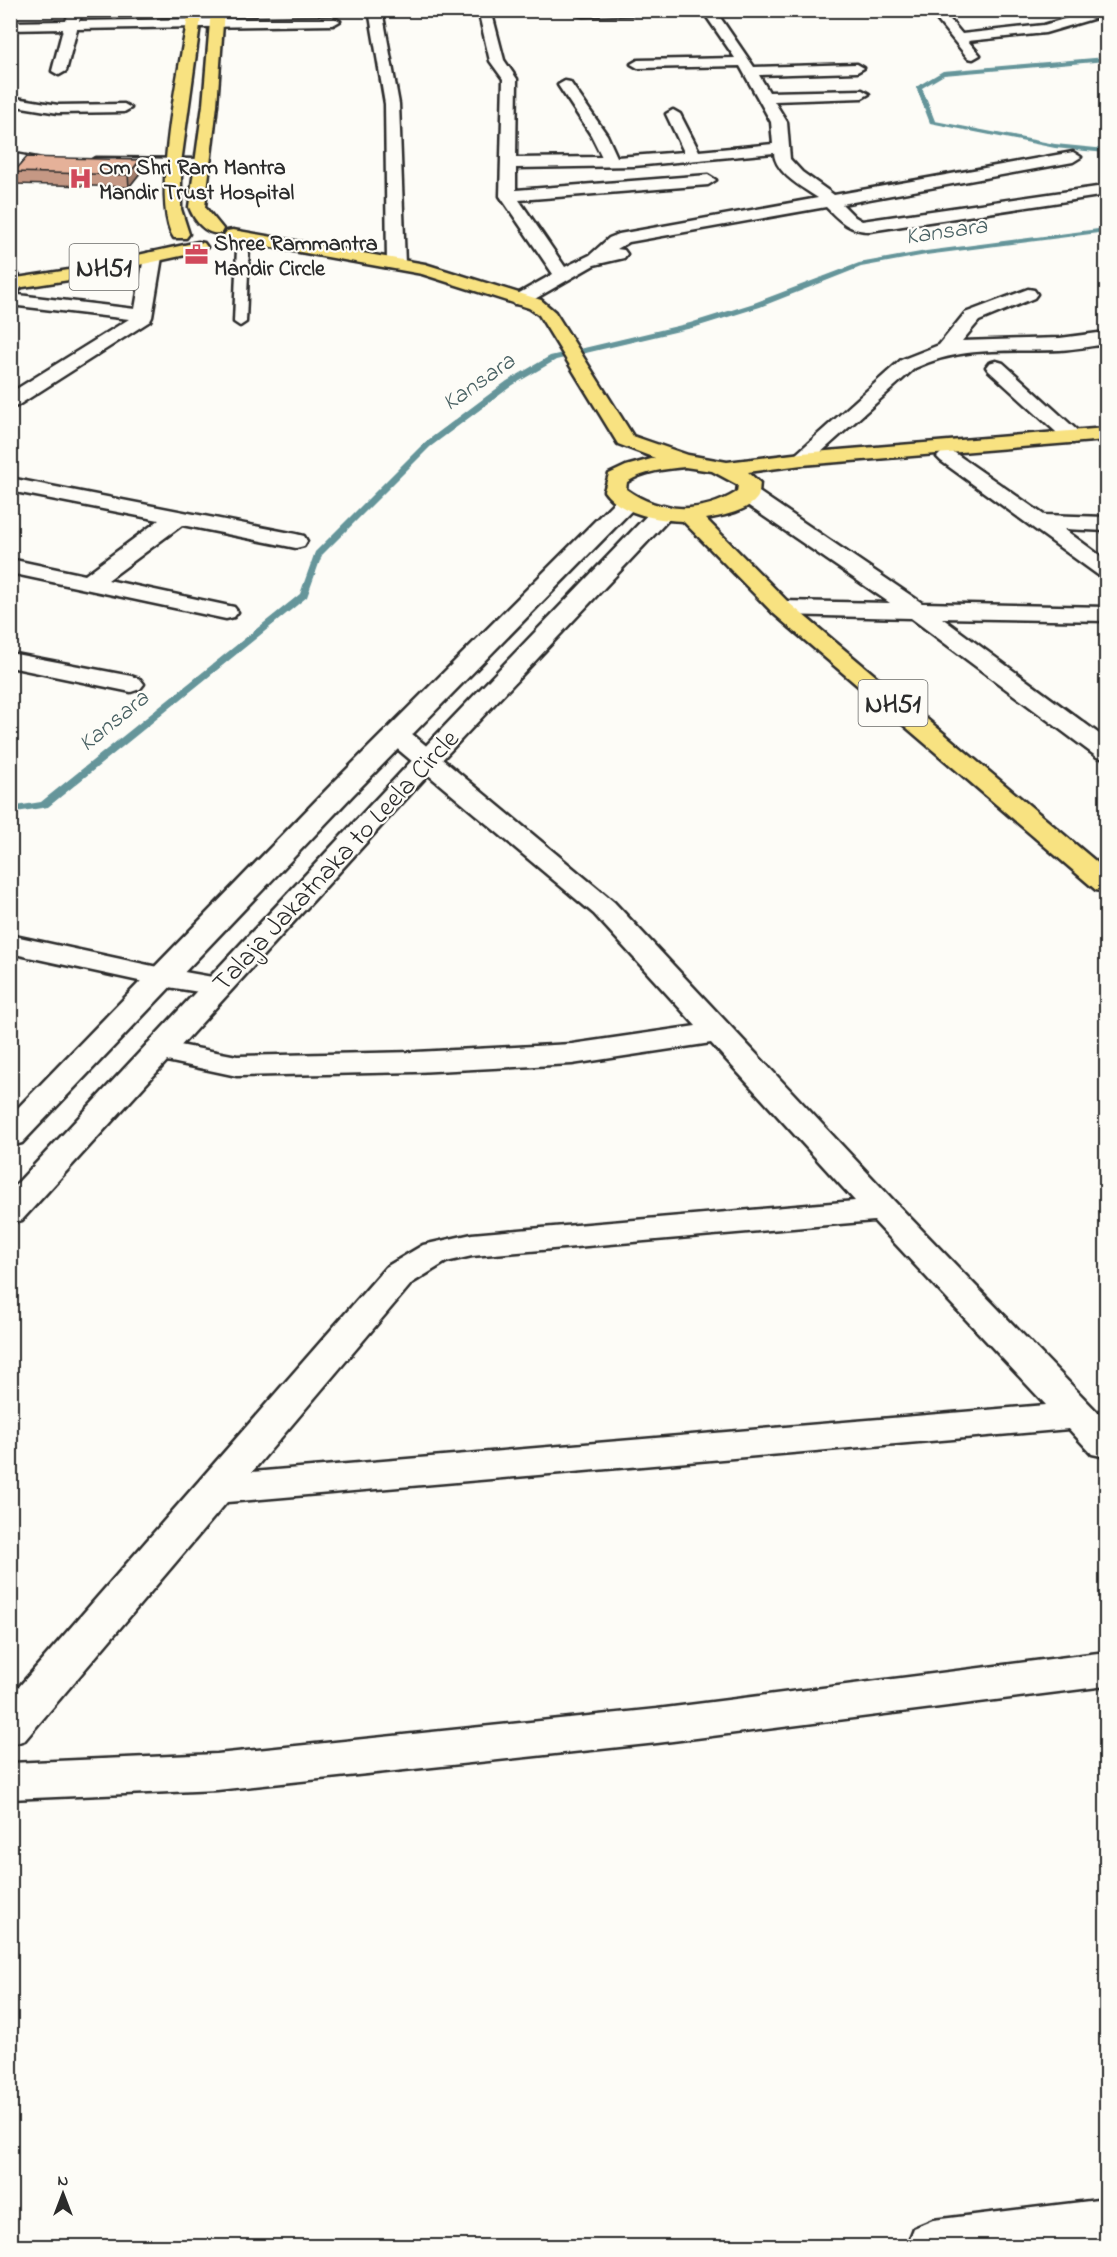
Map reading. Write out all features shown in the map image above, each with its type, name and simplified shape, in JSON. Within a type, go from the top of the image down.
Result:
[{"type":"main road","points":[[177,237],[173,209],[173,164],[195,17]]},
{"type":"main road","points":[[217,19],[198,211],[229,239]]},
{"type":"main road","name":"NH51","points":[[11,285],[195,230],[229,239],[471,284]]},
{"type":"main road","name":"NH51","points":[[177,237],[182,245],[198,247]]},
{"type":"main road","name":"NH51","points":[[11,285],[153,257],[229,239],[435,271],[535,304],[546,312],[624,438]]},
{"type":"main road","points":[[739,480],[802,459],[1107,434]]},
{"type":"main road","points":[[622,490],[624,438],[739,480],[948,457],[1107,443]]},
{"type":"main road","points":[[622,490],[632,469],[656,463],[685,461]]},
{"type":"main road","points":[[622,490],[650,510],[675,513],[710,512],[734,505],[739,480]]},
{"type":"main road","name":"NH51","points":[[675,513],[781,608],[1107,884]]},
{"type":"street","points":[[60,71],[77,10]]},
{"type":"street","points":[[375,10],[392,104],[396,264]]},
{"type":"street","points":[[484,10],[497,62],[510,79],[508,196],[563,276]]},
{"type":"street","points":[[583,12],[645,10]]},
{"type":"street","points":[[708,10],[747,67],[779,122],[782,160],[795,175],[859,226],[1104,191]]},
{"type":"street","points":[[935,10],[973,55]]},
{"type":"street","points":[[958,38],[1045,29],[1102,12]]},
{"type":"street","points":[[10,26],[71,25],[195,17],[333,21]]},
{"type":"street","points":[[638,64],[857,68]]},
{"type":"street","points":[[565,85],[599,135],[612,162]]},
{"type":"street","points":[[764,97],[862,94]]},
{"type":"street","points":[[12,95],[58,109],[124,108]]},
{"type":"street","points":[[673,114],[694,156]]},
{"type":"street","points":[[508,163],[612,162],[781,148]]},
{"type":"street","points":[[520,300],[597,258],[615,242],[625,238],[1073,157]]},
{"type":"street","points":[[10,158],[42,162],[10,174]]},
{"type":"street","points":[[82,163],[202,164]]},
{"type":"street","points":[[508,196],[708,180]]},
{"type":"street","points":[[827,224],[849,220]]},
{"type":"street","points":[[597,258],[650,251]]},
{"type":"street","points":[[10,402],[136,324],[143,315],[153,257]]},
{"type":"street","points":[[11,285],[143,315]]},
{"type":"street","points":[[948,347],[972,317],[1028,294]]},
{"type":"street","points":[[802,459],[908,364],[927,354],[948,347],[977,344],[1063,344],[1107,338]]},
{"type":"street","points":[[996,367],[1073,437]]},
{"type":"street","points":[[948,457],[1107,570]]},
{"type":"street","points":[[739,480],[1107,751]]},
{"type":"street","points":[[10,484],[296,541]]},
{"type":"street","name":"Talaja Jakatnaka to Leela Circle","points":[[10,1136],[397,735],[622,490]]},
{"type":"street","name":"Talaja Jakatnaka to Leela Circle","points":[[10,1212],[427,760],[675,513]]},
{"type":"street","points":[[89,583],[177,518]]},
{"type":"street","points":[[1040,522],[1107,524]]},
{"type":"street","points":[[10,566],[226,612]]},
{"type":"street","points":[[781,608],[1107,614]]},
{"type":"street","points":[[10,660],[131,684]]},
{"type":"street","points":[[397,735],[604,908],[882,1209],[1107,1444]]},
{"type":"street","points":[[10,944],[162,977],[218,986]]},
{"type":"street","points":[[159,1050],[237,1066],[416,1062],[572,1054],[719,1032]]},
{"type":"street","points":[[10,1728],[399,1275],[435,1253],[472,1245],[882,1209]]},
{"type":"street","points":[[216,1489],[1079,1415]]},
{"type":"street","points":[[10,1782],[229,1771],[657,1726],[1107,1669]]},
{"type":"street","points":[[933,2247],[1107,2224]]},
{"type":"lane","points":[[229,239],[240,322]]},
{"type":"building","points":[[27,157],[140,160],[128,175],[14,172]]},
{"type":"waterway","name":"Kansara","points":[[1106,59],[943,73],[919,87],[932,122],[1055,146],[1106,151]]},
{"type":"waterway","name":"Kansara","points":[[10,810],[44,805],[304,595],[318,554],[427,445],[510,383],[553,358],[693,325],[757,305],[859,265],[926,253],[1106,230]]},
{"type":"place","name":"Om Shri Ram Mantra Mandir Trust Hospital","points":[[81,179]]},
{"type":"place","name":"Shree Rammantra Mandir Circle","points":[[196,255]]}]
